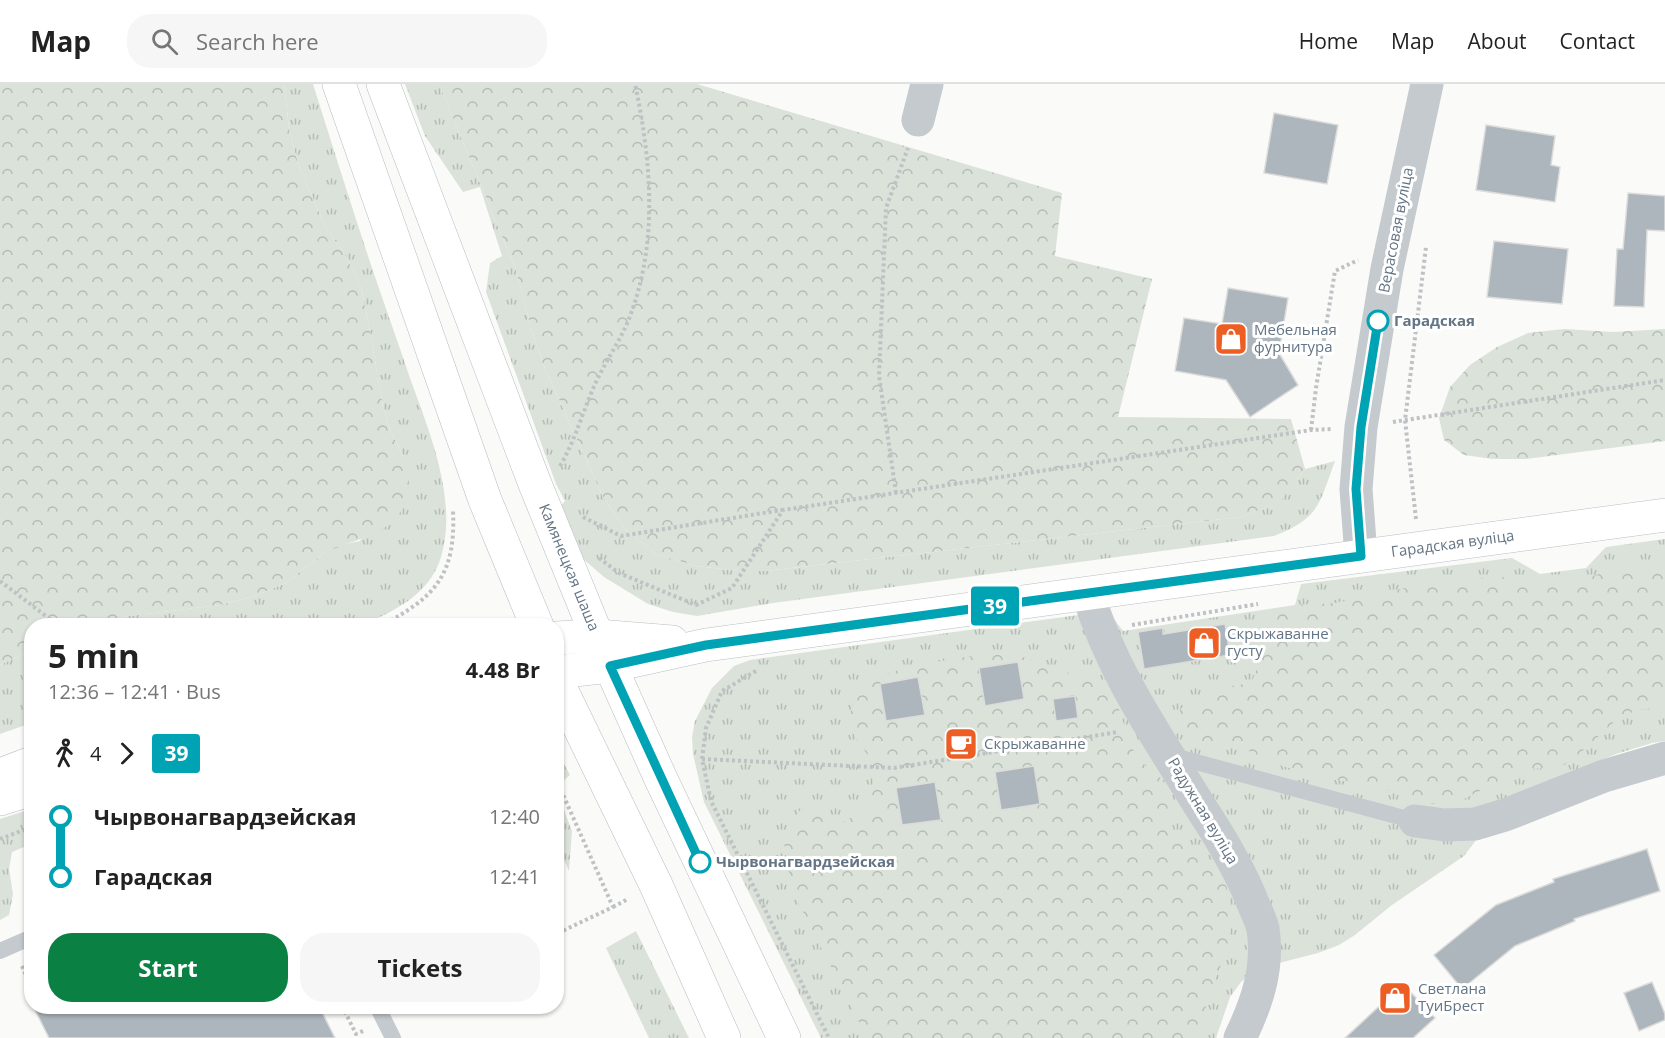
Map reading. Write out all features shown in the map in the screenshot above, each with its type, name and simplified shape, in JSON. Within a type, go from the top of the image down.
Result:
[{"type":"main road","points":[[339,84],[485,500],[534,618]]},
{"type":"main road","name":"Камянецкая шаша","points":[[383,84],[535,484],[597,636],[769,1011],[784,1038]]},
{"type":"main road","name":"Гарадская вуліца","points":[[564,671],[610,666],[706,645],[1665,515]]},
{"type":"main road","name":"Гарадская вуліца","points":[[564,638],[597,636],[706,645]]},
{"type":"main road","points":[[564,695],[656,885],[724,1038]]},
{"type":"main road","points":[[0,775],[24,766]]},
{"type":"main road","points":[[0,799],[24,792]]},
{"type":"street","points":[[918,120],[927,84]]},
{"type":"street","name":"Верасовая вуліца","points":[[1361,556],[1356,489],[1361,427],[1387,268],[1427,84]]},
{"type":"street","name":"Радужная вуліца","points":[[1088,594],[1107,648],[1149,727],[1169,754],[1228,851],[1248,890],[1262,926],[1265,961],[1259,992],[1240,1038]]},
{"type":"street","points":[[1415,821],[1445,825],[1475,824],[1505,815],[1604,776],[1665,758]]},
{"type":"lane","points":[[1169,754],[1415,821]]},
{"type":"lane","points":[[0,951],[24,940]]},
{"type":"lane","points":[[381,1014],[393,1038]]},
{"type":"path","points":[[558,469],[570,449],[596,383],[626,325],[643,271],[650,224],[648,177],[640,106],[635,84]]},
{"type":"path","points":[[896,493],[879,376],[886,208],[918,120]]},
{"type":"path","points":[[1420,548],[1405,420],[1426,246]]},
{"type":"path","points":[[1311,430],[1335,271],[1360,259]]},
{"type":"path","points":[[1405,420],[1665,380]]},
{"type":"path","points":[[574,513],[621,536],[1311,430],[1361,427]]},
{"type":"path","points":[[594,555],[619,573],[696,606],[732,588],[783,510]]},
{"type":"path","points":[[395,618],[425,598],[441,579],[451,555],[454,532],[453,511]]},
{"type":"path","points":[[0,581],[49,618]]},
{"type":"path","points":[[830,1038],[711,801],[702,759],[894,768],[1149,727]]},
{"type":"path","points":[[564,797],[613,907],[564,930]]},
{"type":"path","points":[[0,839],[24,830]]},
{"type":"green space","points":[[0,84],[284,84],[289,128],[298,164],[326,228],[347,258],[361,288],[383,407],[390,430],[403,456],[409,481],[408,500],[395,520],[377,533],[325,552],[286,583],[252,597],[219,605],[120,618],[24,618],[24,653],[0,665]]},
{"type":"green space","points":[[284,84],[313,84],[440,468],[446,513],[441,557],[436,570],[420,591],[410,600],[378,618],[121,618],[219,605],[252,597],[286,583],[325,552],[341,545],[360,541],[403,456],[390,430],[383,407],[361,288],[347,258],[326,228],[298,164],[289,128]]},
{"type":"green space","points":[[405,84],[439,84],[516,270],[543,364],[602,495],[626,530],[656,554],[696,566],[739,571],[765,571],[1240,517],[1279,502],[1305,469],[1335,461],[1321,499],[1316,508],[1301,523],[1274,536],[773,603],[697,616],[673,612],[648,604],[604,577],[582,558],[557,510],[565,501],[556,484],[486,292],[490,263],[502,256],[480,187],[463,192],[425,136]]},
{"type":"green space","points":[[439,84],[697,84],[1062,193],[1055,256],[1152,279],[1118,417],[1291,419],[1305,469],[1280,502],[1240,517],[765,571],[739,571],[696,566],[656,554],[626,530],[602,495],[543,364],[516,270]]},
{"type":"green space","points":[[1564,329],[1613,332],[1665,329],[1665,441],[1526,459],[1493,459],[1464,455],[1444,440],[1439,418],[1450,387],[1470,365],[1497,347],[1528,333]]},
{"type":"green space","points":[[1665,539],[1665,741],[1616,754],[1533,790],[1483,831],[1464,856],[1392,905],[1355,935],[1339,945],[1318,953],[1256,971],[1241,982],[1230,997],[1216,1038],[821,1038],[704,802],[693,754],[692,737],[695,721],[712,688],[734,666],[750,660],[1108,611],[1123,631],[1295,605],[1301,584],[1512,558],[1540,574],[1586,568],[1606,547]]},
{"type":"green space","points":[[1644,566],[1665,568],[1665,707],[1637,710],[1615,721],[1564,765],[1528,769],[1511,775],[1454,804],[1433,804],[1366,783],[1309,774],[1279,765],[1238,746],[1200,741],[1184,729],[1179,720],[1180,709],[1219,688],[1251,683],[1264,652],[1261,617],[1277,610],[1298,605],[1335,603],[1434,582],[1501,577],[1538,583],[1557,583],[1579,581],[1611,570]]},
{"type":"green space","points":[[24,653],[24,725],[0,734],[0,665]]},
{"type":"green space","points":[[990,655],[1027,658],[1056,670],[1088,676],[1108,689],[1118,706],[1130,744],[1138,758],[1158,776],[1167,789],[1170,823],[1174,836],[1192,853],[1212,864],[1224,880],[1231,906],[1231,930],[1225,954],[1208,998],[1201,1038],[867,1038],[792,890],[784,843],[799,811],[815,808],[838,824],[867,810],[873,790],[873,770],[868,756],[852,732],[850,719],[858,695],[870,682],[885,674],[935,662]]},
{"type":"green space","points":[[564,764],[570,775],[564,780]]},
{"type":"green space","points":[[564,810],[572,831],[569,871],[564,860]]},
{"type":"green space","points":[[24,811],[24,847],[12,852],[9,869],[13,894],[9,915],[0,920],[0,819]]},
{"type":"green space","points":[[636,931],[689,1038],[649,1038],[606,948]]},
{"type":"building","points":[[1274,113],[1338,125],[1327,184],[1264,173]]},
{"type":"building","points":[[1486,125],[1555,136],[1551,165],[1560,167],[1555,202],[1476,190]]},
{"type":"building","points":[[1628,193],[1665,196],[1665,231],[1647,230],[1644,307],[1614,306],[1617,249],[1623,249]]},
{"type":"building","points":[[1494,241],[1568,249],[1562,304],[1487,297]]},
{"type":"building","name":"Мебельная фурнитура","points":[[1228,288],[1288,298],[1279,353],[1298,385],[1250,417],[1226,380],[1175,371],[1184,318],[1222,324]]},
{"type":"building","points":[[1225,624],[1230,655],[1144,669],[1138,632],[1163,628],[1163,634]]},
{"type":"building","points":[[1018,662],[1024,699],[985,706],[979,668]]},
{"type":"building","points":[[918,677],[925,715],[886,721],[880,684]]},
{"type":"building","points":[[1075,696],[1078,718],[1056,721],[1053,699]]},
{"type":"building","points":[[1034,766],[1040,804],[1001,810],[995,772]]},
{"type":"building","points":[[935,782],[941,820],[902,825],[896,788]]},
{"type":"building","points":[[1647,849],[1660,891],[1574,919],[1575,921],[1515,946],[1462,989],[1434,955],[1496,905],[1554,882],[1553,879]]},
{"type":"building","points":[[1652,982],[1665,1014],[1665,1020],[1639,1031],[1624,993]]},
{"type":"building","points":[[1403,984],[1435,1018],[1413,1038],[1345,1038]]},
{"type":"building","points":[[37,1014],[323,1014],[335,1038],[49,1038]]},
{"type":"bus line","name":"39","points":[[700,862],[610,666],[706,645],[1361,556],[1356,489],[1361,427],[1378,321]]},
{"type":"place","name":"Гарадская","points":[[1378,321]]},
{"type":"place","name":"Мебельная фурнитура","points":[[1231,339]]},
{"type":"place","name":"Скрыжаванне густу","points":[[1204,643]]},
{"type":"place","name":"Скрыжаванне","points":[[961,744]]},
{"type":"place","name":"Чырвонагвардзейская","points":[[700,862]]},
{"type":"place","name":"Светлана ТуиБрест","points":[[1395,998]]}]
